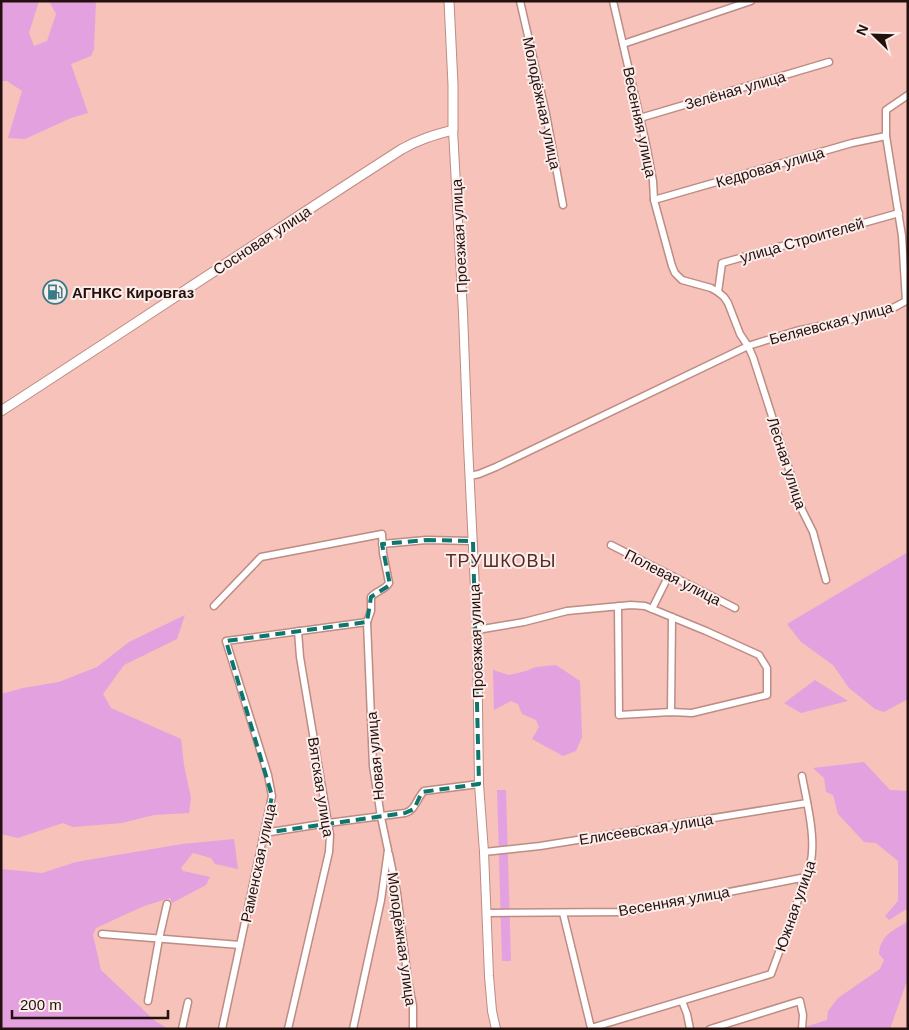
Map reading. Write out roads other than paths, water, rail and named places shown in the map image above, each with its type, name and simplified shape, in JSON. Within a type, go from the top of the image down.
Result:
[{"type":"highway","points":[[449,1],[453,130]]},
{"type":"highway","name":"Сосновая улица","points":[[1,412],[402,149],[430,136],[453,130]]},
{"type":"main road","name":"Проезжая улица","points":[[453,130],[477,630],[479,784],[489,976],[492,1011],[496,1029]]},
{"type":"street","name":"Молодёжная улица","points":[[520,1],[546,114],[563,205]]},
{"type":"street","name":"Весенняя улица","points":[[613,1],[653,181],[654,200],[672,266],[678,277],[687,282],[718,292]]},
{"type":"street","points":[[623,44],[751,1]]},
{"type":"street","name":"Зелёная улица","points":[[640,118],[829,62]]},
{"type":"street","name":"Беляевская улица","points":[[470,476],[491,469],[745,347],[796,331],[849,320],[893,308],[906,301],[902,236],[886,136],[886,110],[908,96]]},
{"type":"street","name":"Кедровая улица","points":[[654,200],[886,136]]},
{"type":"street","name":"улица Строителей","points":[[718,292],[722,263],[899,213]]},
{"type":"street","name":"Лесная улица","points":[[718,292],[728,303],[745,347],[753,357],[802,510],[813,532],[826,580]]},
{"type":"street","points":[[214,606],[261,557],[382,534],[382,544],[426,540],[473,542]]},
{"type":"street","name":"Новая улица","points":[[353,1029],[381,900],[388,850],[374,766],[367,622],[371,611],[371,597],[375,592],[387,587],[389,583],[382,544]]},
{"type":"street","name":"Полевая улица","points":[[611,545],[735,608]]},
{"type":"street","points":[[652,609],[669,575]]},
{"type":"street","points":[[477,630],[524,622],[567,611],[618,606],[645,606],[759,655],[767,668],[767,695],[692,713],[671,712],[619,715],[618,606]]},
{"type":"street","points":[[671,712],[672,617]]},
{"type":"street","points":[[298,631],[367,622]]},
{"type":"street","name":"Раменская улица","points":[[222,1029],[272,796],[268,775],[226,641],[298,631]]},
{"type":"street","name":"Вятская улица","points":[[288,1029],[329,852],[330,835],[300,658],[298,631]]},
{"type":"street","name":"Южная улица","points":[[682,1001],[771,974],[802,889],[801,878],[807,876],[812,853],[812,836],[802,776]]},
{"type":"street","points":[[264,833],[411,812],[424,792],[479,784]]},
{"type":"street","name":"Елисеевская улица","points":[[484,852],[540,846],[807,803]]},
{"type":"street","name":"Молодёжная улица","points":[[388,850],[397,893],[408,981],[414,1006],[413,1029]]},
{"type":"street","name":"Весенняя улица","points":[[486,913],[626,912],[801,878]]},
{"type":"street","points":[[148,1001],[167,904]]},
{"type":"street","points":[[563,913],[591,1028],[682,1001],[690,1029]]},
{"type":"street","points":[[102,934],[240,945]]},
{"type":"street","points":[[710,1029],[800,1001],[803,1015],[802,1029]]},
{"type":"street","points":[[182,1029],[188,1002]]},
{"type":"place","name":"АГНКС Кировгаз","points":[[55,292]]},
{"type":"district","name":"ТРУШКОВЫ","points":[[501,561]]}]
